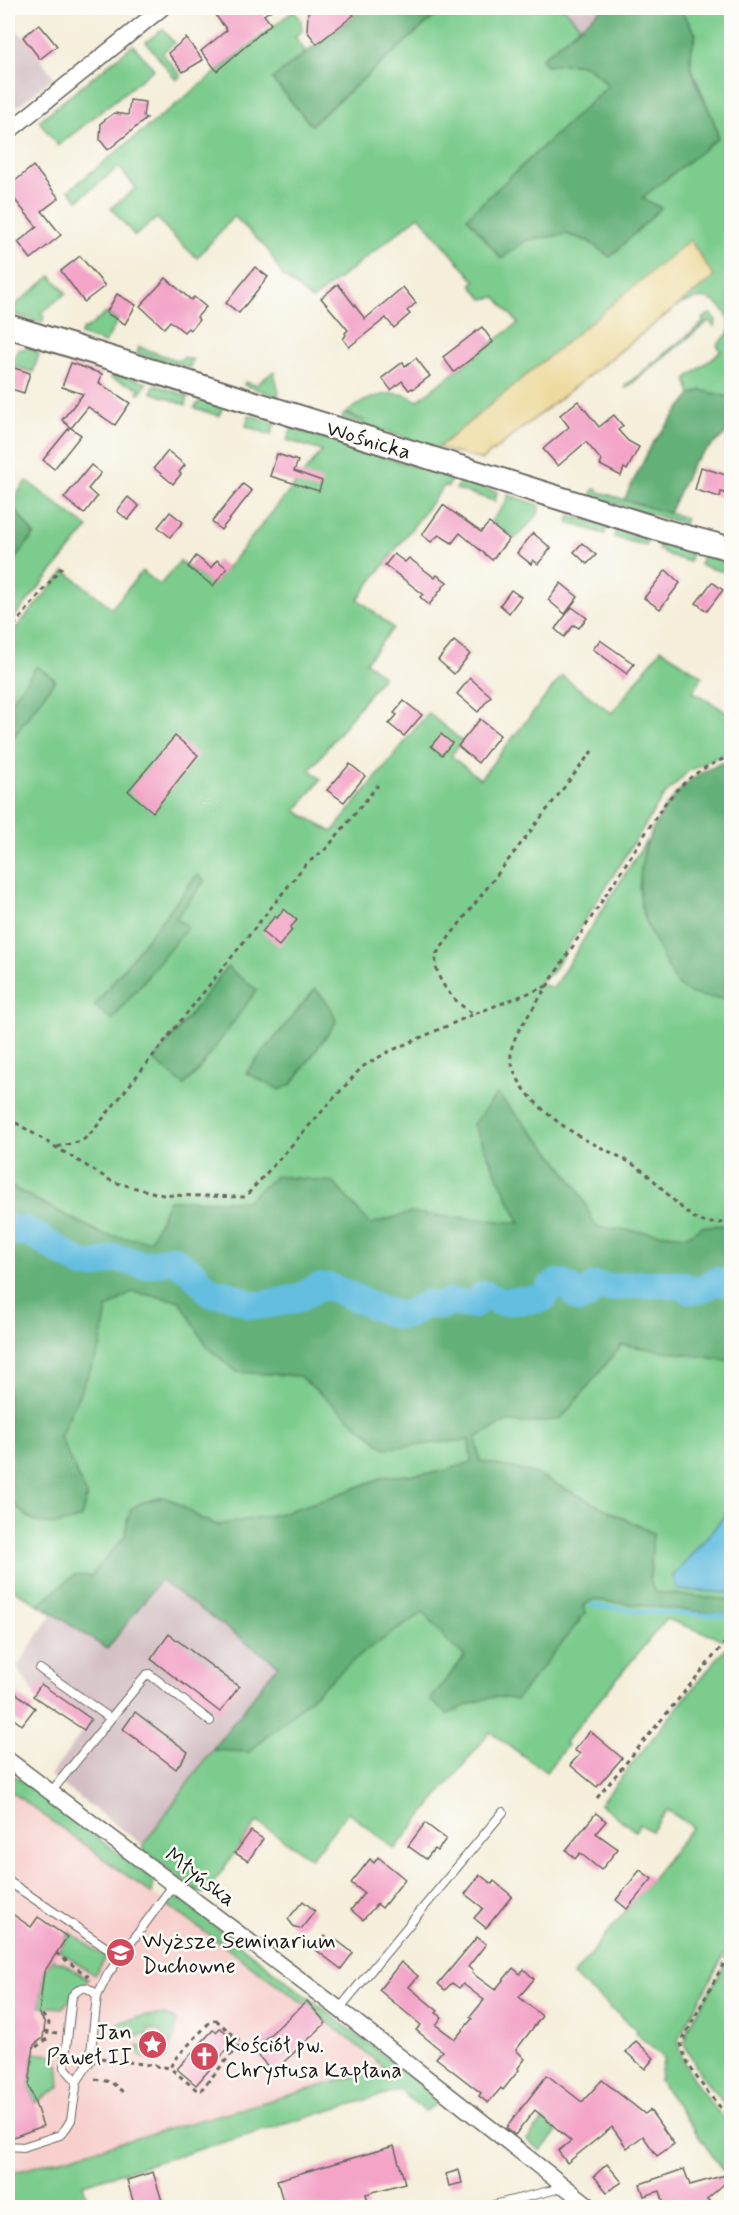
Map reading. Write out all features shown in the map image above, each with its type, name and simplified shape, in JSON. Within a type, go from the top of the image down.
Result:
[{"type":"street","points":[[8,132],[162,8]]},
{"type":"street","name":"Wośnicka","points":[[8,326],[657,529],[732,549]]},
{"type":"street","name":"Młyńska","points":[[8,1760],[339,2009],[592,2208]]},
{"type":"lane","points":[[40,1669],[110,1718]]},
{"type":"lane","points":[[51,1792],[141,1678],[149,1674],[210,1720]]},
{"type":"lane","points":[[339,2009],[503,1812]]},
{"type":"lane","points":[[8,1881],[120,1957]]},
{"type":"lane","points":[[8,2146],[23,2147],[60,2135],[71,2120],[77,2081],[90,2061],[97,1996],[120,1957],[174,1884]]},
{"type":"lane","points":[[77,2081],[64,2067],[72,1996],[78,1989],[84,1987],[91,1989],[97,1996]]},
{"type":"lane","points":[[482,2208],[566,2187]]},
{"type":"path","points":[[8,633],[62,567]]},
{"type":"path","points":[[474,1014],[452,996],[436,971],[437,952],[592,751]]},
{"type":"path","points":[[732,756],[703,768],[678,786],[517,1033],[511,1050],[513,1066],[530,1096],[570,1131],[639,1167],[682,1208],[701,1222],[732,1221]]},
{"type":"path","points":[[57,1147],[82,1142],[93,1131],[305,865],[327,848],[378,785]]},
{"type":"path","points":[[8,1118],[113,1182],[163,1195],[245,1197],[362,1067],[388,1052],[474,1014],[549,985]]},
{"type":"path","points":[[597,1798],[732,1634]]},
{"type":"path","points":[[732,1948],[681,2043],[686,2059],[717,2103],[732,2119]]},
{"type":"path","points":[[56,1953],[103,1986]]},
{"type":"path","points":[[36,2047],[47,2039],[46,2031],[49,2023],[40,2012]]},
{"type":"path","points":[[90,2056],[170,2068],[198,2091],[238,2047],[239,2042],[216,2020],[212,2021],[174,2060],[170,2068]]},
{"type":"path","points":[[46,2031],[60,2034]]},
{"type":"path","points":[[95,2079],[111,2082],[123,2092]]},
{"type":"shaded area","points":[[564,8],[603,8],[580,26]]},
{"type":"shaded area","points":[[8,18],[54,77],[8,114]]},
{"type":"shaded area","points":[[160,1580],[278,1666],[212,1750],[143,1845],[50,1776],[84,1730],[40,1703],[17,1667],[53,1613],[107,1649]]},
{"type":"shaded area","name":"Wyższe Seminarium Duchowne","points":[[8,1789],[328,2021],[385,2068],[8,2174]]},
{"type":"green space","points":[[363,8],[444,8],[311,125],[272,79]]},
{"type":"green space","points":[[444,8],[504,8],[507,11],[512,8],[564,8],[580,26],[541,59],[547,66],[575,64],[587,67],[608,86],[468,218],[527,240],[566,234],[588,241],[610,257],[660,208],[641,198],[717,130],[691,66],[691,52],[696,34],[679,8],[731,8],[731,398],[701,390],[691,395],[686,379],[721,351],[717,345],[727,335],[730,326],[724,311],[712,300],[693,300],[679,305],[714,277],[690,241],[438,448],[342,418],[344,414],[365,421],[346,413],[380,395],[400,394],[417,401],[518,323],[496,297],[483,299],[471,285],[475,281],[419,216],[312,300],[282,275],[268,250],[234,216],[197,258],[157,218],[135,236],[111,208],[136,188],[119,167],[78,200],[69,190],[294,10],[301,20],[302,31],[295,37],[306,52],[273,79],[311,125]]},
{"type":"green space","points":[[603,8],[679,8],[696,34],[691,54],[691,67],[713,119],[718,138],[642,198],[661,208],[610,257],[588,241],[566,234],[527,240],[501,259],[467,217],[608,86],[594,72],[581,65],[547,66],[541,59]]},
{"type":"green space","points":[[163,29],[174,43],[162,53],[181,76],[176,80],[146,42]]},
{"type":"green space","points":[[133,45],[154,69],[58,146],[39,121]]},
{"type":"green space","points":[[51,276],[66,293],[40,314],[44,316],[42,323],[11,313],[14,306]]},
{"type":"green space","points":[[106,313],[118,320],[105,343],[80,335],[83,329]]},
{"type":"green space","points":[[709,314],[716,320],[715,327],[709,321],[626,388],[625,386],[704,322],[702,319]]},
{"type":"green space","points":[[139,347],[179,361],[183,357],[193,360],[189,368],[137,353]]},
{"type":"green space","points":[[31,348],[39,354],[33,372],[8,364],[20,349]]},
{"type":"green space","points":[[274,371],[279,393],[277,396],[244,385],[245,382],[256,385]]},
{"type":"green space","points":[[113,373],[147,383],[139,394],[137,392],[140,388],[110,378]]},
{"type":"green space","points":[[155,385],[188,396],[186,405],[151,392]]},
{"type":"green space","points":[[701,390],[731,398],[731,429],[693,462],[669,513],[624,500],[652,444],[691,395]]},
{"type":"green space","points":[[201,400],[223,406],[219,416],[194,408]]},
{"type":"green space","points":[[249,415],[275,423],[271,435],[246,426]]},
{"type":"green space","points":[[292,428],[452,478],[448,487],[444,486],[358,599],[393,628],[366,662],[383,676],[310,770],[321,779],[296,811],[332,832],[428,713],[462,741],[451,756],[480,779],[562,676],[612,713],[661,649],[702,676],[693,692],[730,714],[731,712],[731,751],[688,771],[662,798],[552,972],[538,983],[553,988],[646,841],[639,886],[641,905],[650,931],[664,959],[722,999],[731,997],[731,1942],[679,2038],[679,2048],[697,2084],[731,2125],[731,2182],[659,2080],[664,2058],[635,2033],[637,2030],[573,1976],[693,1827],[667,1810],[651,1831],[640,1824],[635,1831],[600,1804],[730,1642],[666,1619],[565,1742],[567,1745],[546,1772],[490,1732],[395,1849],[348,1812],[311,1858],[257,1822],[206,1893],[200,1893],[145,1852],[143,1845],[212,1750],[278,1665],[160,1580],[107,1649],[8,1586],[8,744],[55,680],[37,667],[8,705],[8,637],[65,571],[112,608],[142,571],[160,585],[180,561],[213,585],[322,451],[287,440]]},
{"type":"green space","points":[[461,480],[497,492],[495,501],[456,489]]},
{"type":"green space","points":[[27,481],[88,528],[8,625],[8,568],[34,535],[9,503],[8,505],[8,500],[10,502]]},
{"type":"green space","points":[[594,489],[686,518],[684,524],[591,496]]},
{"type":"green space","points":[[508,495],[540,505],[538,514],[515,539],[491,521],[505,504]]},
{"type":"green space","points":[[10,502],[34,535],[8,568],[8,505]]},
{"type":"green space","points":[[570,515],[607,527],[605,534],[568,523]]},
{"type":"green space","points":[[616,529],[648,539],[646,546],[614,537]]},
{"type":"green space","points":[[660,543],[692,553],[689,562],[658,550]]},
{"type":"green space","points":[[703,556],[731,563],[731,574],[700,565]]},
{"type":"green space","points":[[37,666],[55,680],[8,744],[8,705]]},
{"type":"green space","points":[[731,760],[732,997],[711,998],[697,996],[685,990],[674,979],[644,916],[640,880],[643,857],[650,835],[660,815],[674,796],[691,780],[710,768]]},
{"type":"green space","points":[[197,875],[205,881],[176,918],[188,927],[112,1020],[94,1006]]},
{"type":"green space","points":[[227,967],[257,990],[197,1072],[184,1085],[154,1061]]},
{"type":"green space","points":[[315,989],[328,1004],[336,1022],[292,1084],[280,1090],[246,1073]]},
{"type":"green space","points":[[497,1094],[550,1151],[578,1189],[596,1227],[687,1236],[702,1226],[731,1225],[732,1361],[622,1345],[561,1419],[531,1423],[505,1422],[476,1438],[480,1461],[534,1473],[653,1533],[650,1579],[654,1592],[731,1600],[731,1615],[593,1600],[583,1606],[586,1613],[516,1700],[489,1698],[448,1714],[430,1700],[465,1656],[449,1643],[424,1612],[361,1654],[249,1752],[212,1750],[278,1665],[160,1580],[107,1649],[39,1604],[74,1575],[91,1576],[126,1535],[131,1509],[140,1503],[163,1497],[174,1501],[202,1519],[218,1525],[278,1514],[384,1477],[441,1472],[471,1462],[469,1440],[385,1448],[299,1376],[237,1372],[208,1348],[180,1301],[132,1292],[107,1309],[100,1348],[60,1437],[87,1496],[81,1518],[58,1524],[33,1520],[8,1499],[8,1185],[104,1235],[150,1241],[169,1200],[246,1201],[276,1176],[333,1182],[370,1224],[410,1213],[520,1223],[473,1124]]},
{"type":"green space","points":[[8,1771],[154,1880],[152,1894],[8,1789]]},
{"type":"green space","points":[[175,1898],[180,1899],[435,2095],[436,2104],[425,2111],[399,2090],[83,2184],[89,2207],[8,2208],[8,2174],[385,2068],[319,2015],[307,2002],[304,2004],[165,1903]]},
{"type":"green space","points":[[70,1932],[106,1958],[94,1975],[59,1950]]},
{"type":"green space","points":[[731,1954],[731,2112],[702,2077],[684,2044],[687,2030]]},
{"type":"green space","points":[[53,1959],[89,1979],[62,2008],[40,2006],[44,1972]]},
{"type":"green space","points":[[163,2015],[173,2018],[176,2022],[175,2036],[165,2059],[152,2061],[140,2057],[138,2046],[147,2048],[147,2054],[157,2056],[159,2047],[167,2049],[169,2039],[160,2037],[161,2031],[149,2029],[148,2036],[117,2032],[118,2023],[144,2016]]},
{"type":"green space","points":[[33,2053],[55,2055],[58,2058],[60,2087],[35,2103],[29,2086]]},
{"type":"green space","points":[[543,2120],[557,2131],[541,2151],[527,2140]]},
{"type":"sand","points":[[690,240],[714,277],[482,460],[438,448]]},
{"type":"water","points":[[731,1509],[731,1593],[676,1588],[673,1576]]},
{"type":"building","points":[[226,8],[274,8],[264,15],[271,24],[217,71],[201,51],[227,30],[216,16]]},
{"type":"building","points":[[314,8],[348,8],[354,15],[317,44],[307,31],[308,12]]},
{"type":"building","points":[[39,24],[57,46],[40,59],[23,37]]},
{"type":"building","points":[[186,38],[203,60],[183,72],[168,53]]},
{"type":"building","points":[[130,100],[145,102],[143,117],[147,118],[108,150],[100,140],[101,123],[114,113],[128,115]]},
{"type":"building","points":[[33,166],[59,198],[42,211],[61,235],[31,259],[18,242],[37,227],[15,200],[8,207],[8,187]]},
{"type":"building","points":[[80,256],[105,286],[84,302],[61,271]]},
{"type":"building","points":[[255,267],[268,277],[239,313],[226,303]]},
{"type":"building","points":[[166,278],[191,300],[194,297],[206,307],[190,330],[188,328],[184,332],[170,321],[164,328],[140,306]]},
{"type":"building","points":[[338,284],[365,319],[403,287],[416,303],[407,311],[410,314],[394,328],[386,318],[349,347],[343,339],[348,330],[321,298]]},
{"type":"building","points":[[117,294],[136,305],[125,324],[106,313]]},
{"type":"building","points":[[482,327],[493,342],[454,372],[443,357]]},
{"type":"building","points":[[416,358],[430,376],[413,389],[409,390],[402,381],[391,390],[382,378],[403,362],[405,366]]},
{"type":"building","points":[[71,363],[102,374],[99,383],[130,403],[115,425],[88,407],[71,428],[81,435],[54,469],[43,460],[70,427],[62,420],[83,394],[62,387]]},
{"type":"building","points":[[8,366],[30,373],[24,393],[8,388]]},
{"type":"building","points":[[578,401],[599,427],[614,415],[623,426],[618,430],[628,441],[639,447],[627,470],[624,468],[621,476],[600,465],[602,461],[586,442],[558,466],[543,449],[569,427],[560,415]]},
{"type":"building","points":[[168,451],[185,465],[173,484],[154,468]]},
{"type":"building","points":[[277,454],[298,461],[294,471],[322,481],[319,491],[270,476]]},
{"type":"building","points":[[91,465],[101,473],[88,489],[97,497],[84,514],[64,498]]},
{"type":"building","points":[[701,467],[732,477],[732,495],[721,492],[720,497],[695,490]]},
{"type":"building","points":[[243,484],[252,491],[221,530],[212,522]]},
{"type":"building","points":[[128,497],[139,506],[128,520],[117,511]]},
{"type":"building","points":[[443,505],[481,532],[489,523],[509,539],[492,560],[460,533],[452,543],[439,535],[431,542],[422,535]]},
{"type":"building","points":[[170,512],[183,522],[170,537],[158,527]]},
{"type":"building","points":[[533,533],[551,548],[538,564],[533,560],[531,564],[517,553]]},
{"type":"building","points":[[582,543],[596,555],[587,564],[574,552]]},
{"type":"building","points":[[394,554],[405,562],[409,558],[435,578],[437,575],[447,582],[429,605],[420,597],[423,594],[385,565]]},
{"type":"building","points":[[196,556],[211,568],[217,560],[227,568],[213,586],[188,567]]},
{"type":"building","points":[[666,570],[680,583],[660,609],[644,598]]},
{"type":"building","points":[[712,582],[723,590],[707,611],[696,603]]},
{"type":"building","points":[[561,583],[578,597],[565,614],[548,600]]},
{"type":"building","points":[[511,590],[521,597],[509,613],[500,605]]},
{"type":"building","points":[[572,607],[587,618],[579,628],[574,625],[564,637],[555,629]]},
{"type":"building","points":[[600,640],[634,664],[627,674],[593,649]]},
{"type":"building","points":[[454,641],[470,654],[454,674],[438,660]]},
{"type":"building","points":[[470,678],[491,696],[478,712],[457,694]]},
{"type":"building","points":[[404,701],[422,715],[404,736],[389,724],[397,715],[394,713]]},
{"type":"building","points":[[480,719],[500,735],[478,763],[458,746]]},
{"type":"building","points":[[441,734],[452,743],[442,755],[431,746]]},
{"type":"building","points":[[175,736],[198,755],[153,812],[128,791]]},
{"type":"building","points":[[350,764],[365,776],[344,802],[327,790]]},
{"type":"building","points":[[284,909],[297,920],[279,946],[262,932]]},
{"type":"building","points":[[169,1634],[239,1687],[220,1712],[151,1659]]},
{"type":"building","points":[[41,1684],[91,1719],[84,1730],[33,1696]]},
{"type":"building","points":[[8,1687],[35,1708],[22,1725],[8,1715]]},
{"type":"building","points":[[135,1712],[188,1752],[176,1769],[123,1729]]},
{"type":"building","points":[[590,1731],[622,1758],[597,1787],[570,1765],[580,1754],[574,1750]]},
{"type":"building","points":[[596,1813],[606,1821],[596,1833],[618,1849],[601,1870],[580,1853],[575,1859],[566,1850]]},
{"type":"building","points":[[425,1823],[446,1839],[437,1851],[434,1849],[426,1859],[408,1846]]},
{"type":"building","points":[[251,1831],[263,1839],[248,1861],[235,1853]]},
{"type":"building","points":[[378,1857],[405,1879],[382,1908],[377,1904],[363,1920],[351,1910],[364,1893],[351,1883],[370,1859],[374,1863]]},
{"type":"building","points":[[640,1870],[652,1879],[627,1909],[616,1900]]},
{"type":"building","points":[[480,1875],[492,1884],[494,1881],[512,1896],[486,1928],[474,1918],[483,1908],[465,1894]]},
{"type":"building","points":[[303,1901],[315,1911],[301,1929],[295,1928],[288,1919]]},
{"type":"building","points":[[8,1911],[31,1927],[38,1917],[67,1937],[44,1972],[39,2014],[45,2023],[43,2038],[34,2045],[29,2086],[43,2126],[8,2139]]},
{"type":"building","points":[[325,1936],[333,1942],[335,1939],[353,1953],[341,1969],[315,1949]]},
{"type":"building","points":[[477,1937],[486,1944],[468,1967],[473,1971],[472,1973],[495,1990],[513,1968],[520,1974],[524,1969],[534,1979],[519,1997],[542,2016],[516,2050],[525,2059],[518,2068],[519,2070],[503,2090],[501,2088],[488,2103],[479,2096],[481,2093],[436,2058],[442,2051],[416,2030],[421,2025],[379,1990],[401,1962],[418,1976],[409,1987],[438,2011],[436,2013],[442,2017],[436,2025],[455,2039],[484,2000],[463,1984],[459,1988],[452,1983],[445,1990],[438,1984]]},
{"type":"building","points":[[307,2001],[326,2023],[273,2072],[253,2050]]},
{"type":"building","name":"Kościół pw. Chrystusa Kapłana","points":[[220,2028],[232,2037],[228,2042],[231,2045],[196,2085],[177,2069],[213,2030],[216,2032]]},
{"type":"building","points":[[636,2041],[654,2058],[645,2069],[626,2052]]},
{"type":"building","points":[[547,2075],[582,2102],[602,2080],[645,2114],[650,2110],[674,2144],[657,2156],[643,2136],[627,2148],[612,2127],[567,2163],[558,2151],[571,2141],[535,2110],[515,2135],[506,2128]]},
{"type":"building","points":[[394,2146],[405,2183],[366,2194],[369,2208],[285,2208],[277,2180]]},
{"type":"building","points":[[607,2164],[622,2182],[607,2192],[594,2176]]},
{"type":"building","points":[[684,2169],[690,2185],[732,2173],[732,2177],[707,2199],[716,2208],[665,2208],[660,2191],[644,2196],[640,2184]]},
{"type":"building","points":[[459,2170],[462,2183],[449,2186],[446,2174]]},
{"type":"building","points":[[153,2172],[163,2204],[153,2208],[135,2208],[127,2180]]},
{"type":"waterway","points":[[8,1227],[17,1232],[25,1230],[83,1265],[95,1265],[117,1258],[144,1265],[173,1259],[192,1272],[212,1294],[224,1293],[252,1305],[299,1298],[318,1287],[330,1287],[395,1315],[406,1315],[427,1304],[441,1306],[449,1302],[473,1305],[482,1296],[487,1295],[499,1302],[542,1299],[551,1287],[559,1283],[567,1286],[580,1299],[586,1297],[595,1286],[610,1288],[638,1284],[670,1284],[682,1285],[690,1290],[700,1290],[716,1281],[732,1284]]},
{"type":"waterway","points":[[592,1605],[647,1612],[732,1616]]},
{"type":"place","name":"Wyższe Seminarium Duchowne","points":[[121,1953]]},
{"type":"place","name":"Jan Paweł II","points":[[153,2044]]},
{"type":"place","name":"Kościół pw. Chrystusa Kapłana","points":[[204,2057]]}]
